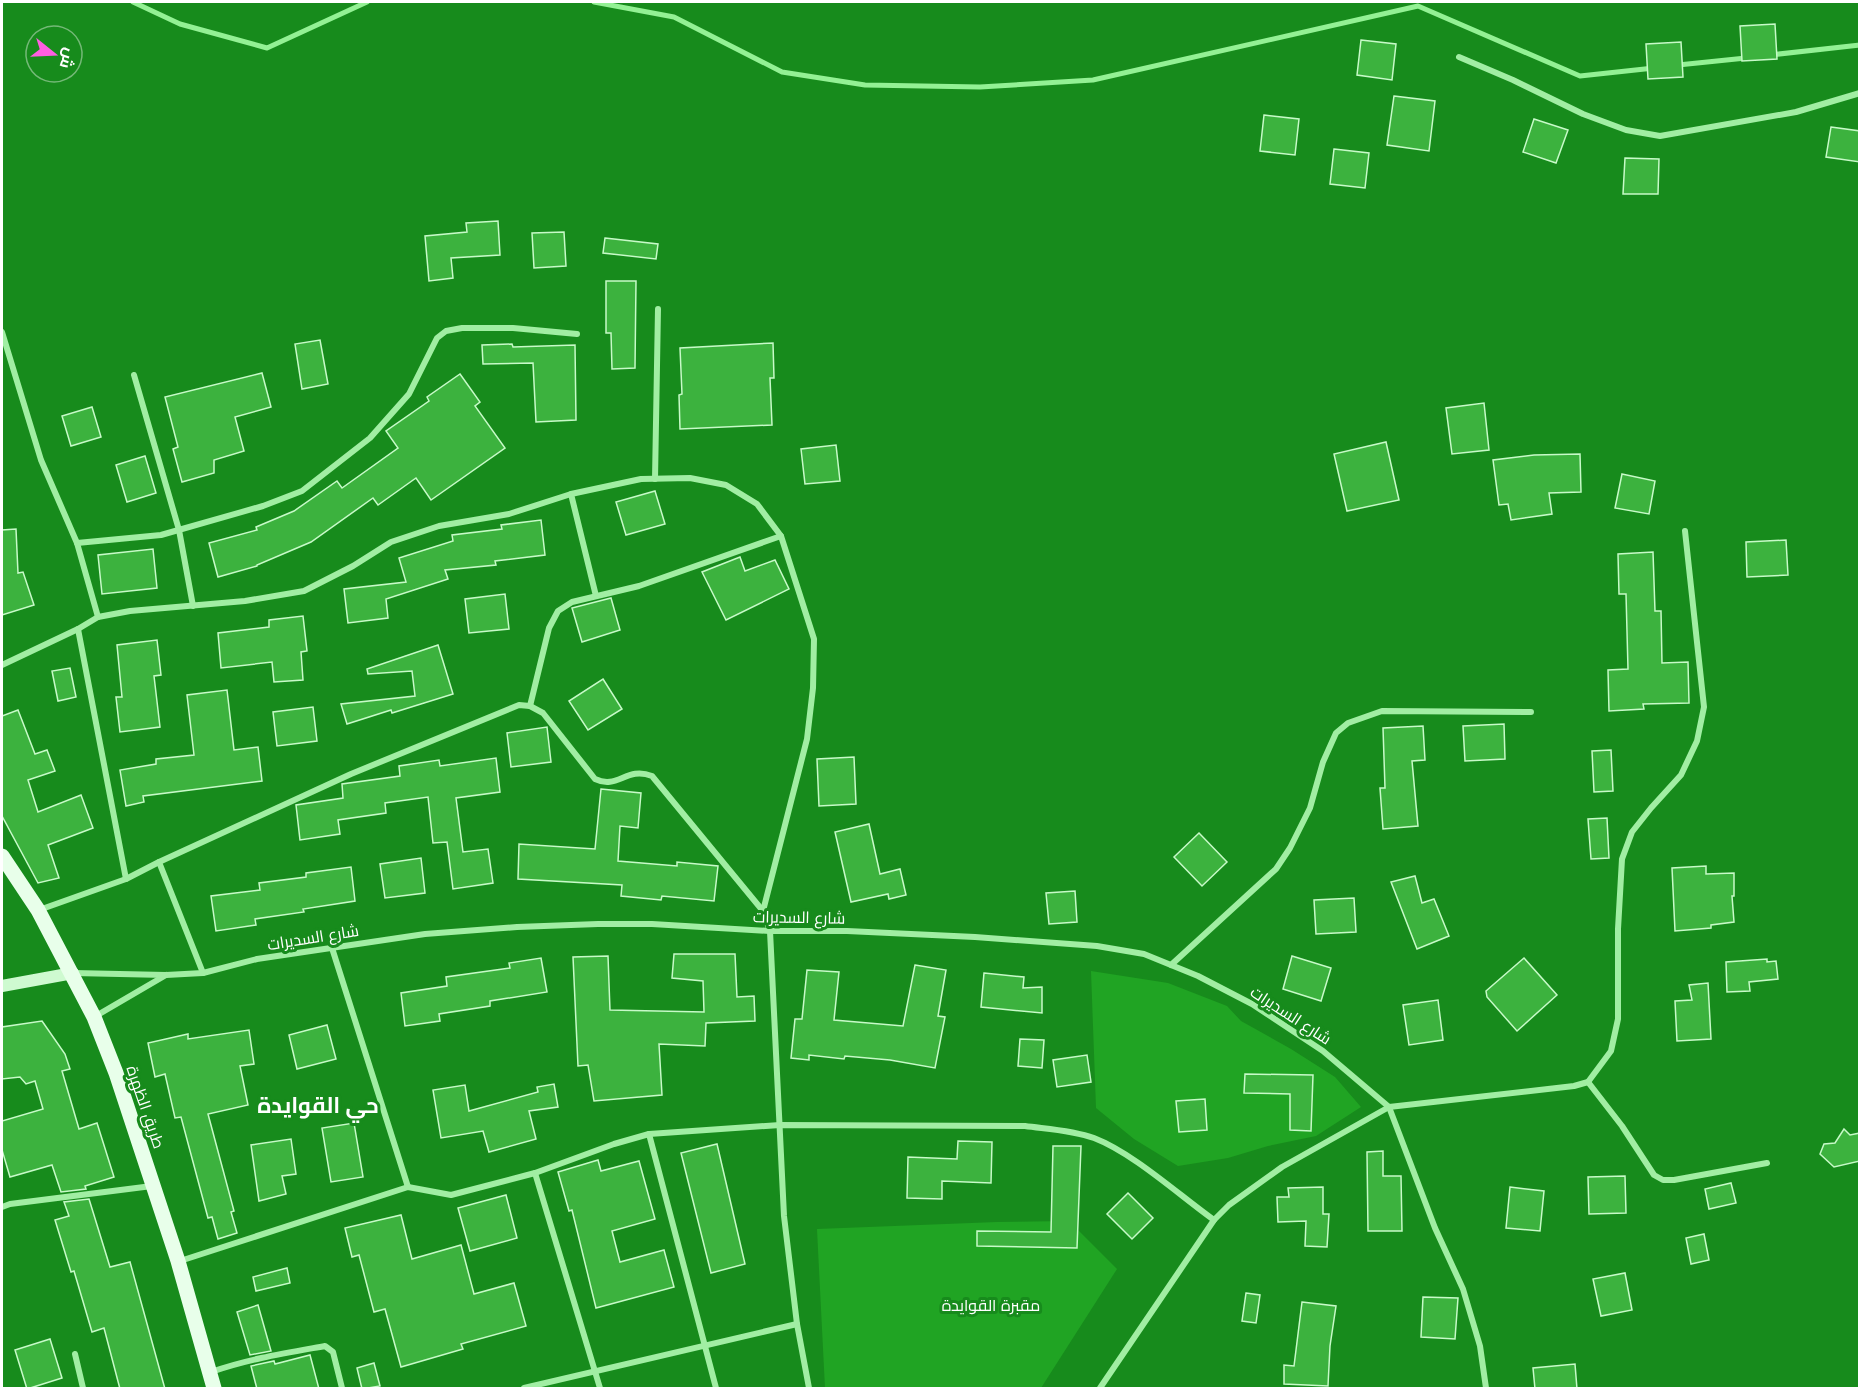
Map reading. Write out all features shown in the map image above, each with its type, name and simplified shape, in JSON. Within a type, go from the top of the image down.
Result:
[{"type":"main road","name":"طريق الظهرة","points":[[2,856],[38,910],[94,1017],[116,1073],[178,1261],[214,1389]]},
{"type":"main road","points":[[2,986],[73,973]]},
{"type":"street","points":[[1459,57],[1513,80],[1582,114],[1626,130],[1660,136],[1796,112],[1860,93]]},
{"type":"street","points":[[655,478],[658,309]]},
{"type":"street","points":[[77,543],[161,535],[263,506],[302,491],[370,438],[409,394],[436,338],[446,331],[462,328],[513,328],[577,334]]},
{"type":"street","points":[[2,332],[41,460],[77,543],[98,617]]},
{"type":"street","points":[[134,375],[178,530],[193,606]]},
{"type":"street","points":[[2,665],[98,617],[130,610],[245,601],[304,591],[353,566],[391,542],[439,526],[509,514],[571,494],[641,479],[690,478],[726,485],[757,504],[781,537],[814,639],[813,688],[807,739],[763,911]]},
{"type":"street","points":[[571,494],[596,596]]},
{"type":"street","points":[[1100,1389],[1214,1220],[1229,1205],[1282,1167],[1389,1107],[1574,1086],[1588,1082],[1611,1051],[1618,1019],[1618,929],[1622,859],[1632,832],[1681,776],[1697,741],[1704,707],[1685,531]]},
{"type":"street","points":[[530,706],[549,628],[558,611],[572,602],[639,586],[781,537]]},
{"type":"street","points":[[78,629],[126,879]]},
{"type":"street","points":[[38,910],[126,879],[351,774],[519,705],[530,706],[543,713],[595,779],[603,783],[613,782],[633,773],[642,772],[652,776],[763,911],[770,931],[784,1216],[797,1324],[809,1389]]},
{"type":"street","points":[[1171,965],[1276,869],[1290,849],[1310,808],[1323,762],[1336,734],[1348,723],[1382,711],[1531,712]]},
{"type":"street","points":[[159,862],[203,973]]},
{"type":"street","name":"شارع السديرات","points":[[73,973],[166,975],[203,973],[257,959],[425,934],[545,926],[652,924],[770,931],[847,931],[1097,946],[1144,954],[1198,976],[1252,1004],[1323,1051],[1389,1107]]},
{"type":"street","points":[[332,948],[408,1187]]},
{"type":"street","name":"شارع السديرات","points":[[94,1017],[166,975]]},
{"type":"street","points":[[1588,1082],[1622,1126],[1654,1175],[1663,1180],[1767,1163]]},
{"type":"street","points":[[1389,1107],[1435,1228],[1463,1289],[1480,1346],[1486,1389]]},
{"type":"street","points":[[178,1261],[408,1187],[451,1195],[535,1173],[614,1144],[649,1134],[780,1125],[1024,1126],[1093,1138],[1122,1153],[1214,1220]]},
{"type":"street","points":[[649,1134],[716,1389]]},
{"type":"street","points":[[535,1173],[600,1389]]},
{"type":"street","points":[[2,1207],[10,1204],[153,1186]]},
{"type":"street","points":[[524,1389],[797,1324]]},
{"type":"street","points":[[209,1372],[256,1359],[325,1346],[333,1352],[342,1389]]},
{"type":"street","points":[[75,1354],[83,1389]]},
{"type":"green space","points":[[1091,971],[1168,983],[1227,1006],[1241,1021],[1335,1077],[1361,1107],[1316,1136],[1268,1146],[1228,1158],[1178,1166],[1134,1139],[1096,1108]]},
{"type":"green space","name":"مقبرة القوايدة","points":[[1069,1221],[1117,1269],[1041,1388],[825,1388],[817,1229]]},
{"type":"building","points":[[1775,24],[1777,59],[1742,61],[1740,26]]},
{"type":"building","points":[[1361,40],[1396,44],[1392,80],[1357,75]]},
{"type":"building","points":[[1681,42],[1683,77],[1648,79],[1646,44]]},
{"type":"building","points":[[1394,96],[1435,101],[1429,151],[1387,145]]},
{"type":"building","points":[[1264,115],[1299,119],[1295,155],[1260,151]]},
{"type":"building","points":[[1534,119],[1568,130],[1556,163],[1523,152]]},
{"type":"building","points":[[1831,127],[1860,131],[1860,162],[1826,157]]},
{"type":"building","points":[[1334,149],[1369,153],[1365,188],[1330,184]]},
{"type":"building","points":[[1625,158],[1659,159],[1658,194],[1623,194]]},
{"type":"building","points":[[498,221],[500,255],[451,258],[453,278],[429,281],[425,236],[467,232],[466,223]]},
{"type":"building","points":[[564,232],[566,266],[534,268],[532,233]]},
{"type":"building","points":[[605,238],[658,244],[656,259],[603,253]]},
{"type":"building","points":[[606,281],[636,281],[635,368],[612,369],[611,333],[606,333]]},
{"type":"building","points":[[320,340],[328,384],[302,389],[295,344]]},
{"type":"building","points":[[773,343],[774,378],[770,378],[772,425],[680,429],[679,395],[682,394],[680,348]]},
{"type":"building","points":[[512,344],[513,347],[575,345],[576,420],[536,422],[533,363],[483,364],[482,345]]},
{"type":"building","points":[[262,373],[271,407],[235,417],[244,451],[214,460],[214,473],[182,482],[173,449],[178,447],[165,397]]},
{"type":"building","points":[[460,374],[480,402],[475,406],[505,448],[431,500],[416,478],[378,505],[373,498],[311,542],[257,566],[218,577],[209,543],[257,530],[256,527],[294,511],[337,481],[342,488],[398,448],[386,431],[429,401],[427,397]]},
{"type":"building","points":[[1484,403],[1489,450],[1452,454],[1446,408]]},
{"type":"building","points":[[92,407],[101,437],[71,446],[62,416]]},
{"type":"building","points":[[1386,442],[1399,500],[1347,511],[1334,454]]},
{"type":"building","points":[[836,445],[840,481],[805,484],[801,449]]},
{"type":"building","points":[[1580,454],[1581,492],[1549,493],[1552,514],[1511,520],[1508,504],[1499,505],[1493,460],[1534,455]]},
{"type":"building","points":[[145,456],[156,493],[127,502],[116,465]]},
{"type":"building","points":[[1622,474],[1655,481],[1649,514],[1615,508]]},
{"type":"building","points":[[655,491],[665,524],[626,535],[616,502]]},
{"type":"building","points":[[541,520],[545,555],[495,561],[496,565],[445,570],[448,579],[386,599],[388,618],[348,623],[344,589],[406,582],[399,558],[453,541],[452,535],[502,529],[501,525]]},
{"type":"building","points":[[16,529],[18,573],[23,572],[34,605],[2,615],[2,530]]},
{"type":"building","points":[[1786,540],[1788,575],[1747,577],[1746,542]]},
{"type":"building","points":[[153,549],[157,588],[102,594],[98,555]]},
{"type":"building","points":[[1653,552],[1655,611],[1661,611],[1662,663],[1688,662],[1689,703],[1643,704],[1644,709],[1609,711],[1608,670],[1628,669],[1626,594],[1619,594],[1618,554]]},
{"type":"building","points":[[740,557],[745,571],[775,560],[789,589],[726,620],[702,572]]},
{"type":"building","points":[[505,594],[509,629],[469,633],[465,599]]},
{"type":"building","points":[[611,598],[620,630],[582,642],[572,608]]},
{"type":"building","points":[[303,616],[307,651],[301,652],[303,680],[274,682],[272,662],[221,668],[218,633],[269,627],[269,620]]},
{"type":"building","points":[[157,640],[161,675],[154,676],[160,727],[120,732],[116,697],[122,697],[117,645]]},
{"type":"building","points":[[438,645],[453,694],[347,724],[341,704],[415,696],[412,671],[368,674],[367,669]]},
{"type":"building","points":[[70,668],[76,697],[58,701],[52,671]]},
{"type":"building","points":[[603,679],[622,709],[588,730],[569,701]]},
{"type":"building","points":[[227,690],[234,750],[258,747],[262,781],[143,796],[144,802],[126,806],[120,770],[156,764],[156,759],[194,755],[187,695]]},
{"type":"building","points":[[313,707],[317,741],[277,746],[273,712]]},
{"type":"building","points":[[18,710],[35,754],[47,750],[55,771],[28,780],[38,812],[81,795],[93,828],[48,845],[59,878],[38,883],[2,816],[2,716]]},
{"type":"building","points":[[1504,724],[1505,759],[1465,761],[1463,726]]},
{"type":"building","points":[[1423,726],[1425,760],[1412,761],[1418,826],[1383,829],[1380,788],[1385,788],[1383,728]]},
{"type":"building","points":[[547,727],[551,762],[511,767],[507,733]]},
{"type":"building","points":[[1611,750],[1613,791],[1594,792],[1592,751]]},
{"type":"building","points":[[854,757],[856,804],[819,806],[817,759]]},
{"type":"building","points":[[496,758],[500,792],[456,798],[463,852],[488,849],[493,883],[453,889],[447,842],[433,843],[428,797],[385,803],[386,813],[338,820],[340,834],[300,840],[296,805],[343,798],[342,784],[400,776],[399,766],[439,760],[440,766]]},
{"type":"building","points":[[601,789],[641,793],[638,828],[620,826],[618,861],[677,866],[677,862],[718,866],[714,901],[662,896],[661,900],[621,896],[622,885],[518,879],[519,844],[595,849]]},
{"type":"building","points":[[1607,818],[1609,858],[1591,859],[1588,819]]},
{"type":"building","points":[[869,824],[880,874],[900,869],[906,895],[889,899],[888,894],[851,902],[835,832]]},
{"type":"building","points":[[1199,833],[1227,862],[1202,886],[1174,857]]},
{"type":"building","points":[[421,858],[425,893],[385,898],[380,864]]},
{"type":"building","points":[[1706,866],[1706,874],[1734,873],[1734,896],[1732,896],[1734,922],[1711,925],[1711,928],[1675,931],[1672,868]]},
{"type":"building","points":[[351,867],[355,901],[255,919],[256,925],[216,931],[211,896],[260,890],[259,883],[306,877],[306,873]]},
{"type":"building","points":[[1415,876],[1422,903],[1434,899],[1449,936],[1417,949],[1391,882]]},
{"type":"building","points":[[1075,891],[1077,922],[1049,924],[1046,893]]},
{"type":"building","points":[[1354,898],[1356,932],[1316,934],[1314,900]]},
{"type":"building","points":[[674,954],[735,954],[737,997],[754,996],[755,1021],[706,1023],[705,1046],[659,1044],[662,1095],[594,1101],[588,1065],[578,1066],[573,957],[608,956],[610,1010],[704,1012],[703,981],[672,978]]},
{"type":"building","points":[[1292,956],[1331,968],[1321,1001],[1283,989]]},
{"type":"building","points":[[541,958],[547,992],[490,1001],[490,1006],[439,1014],[440,1021],[405,1026],[401,993],[447,986],[446,977],[510,968],[509,963]]},
{"type":"building","points":[[1524,958],[1557,995],[1517,1031],[1487,997],[1486,991]]},
{"type":"building","points":[[1767,959],[1767,962],[1776,961],[1778,979],[1749,982],[1750,991],[1727,992],[1726,962]]},
{"type":"building","points":[[915,965],[946,970],[938,1016],[945,1017],[935,1068],[890,1060],[845,1056],[844,1059],[809,1055],[809,1060],[791,1058],[795,1019],[802,1019],[807,970],[839,972],[834,1020],[903,1026]]},
{"type":"building","points":[[984,973],[1024,977],[1023,988],[1042,987],[1042,1013],[981,1007]]},
{"type":"building","points":[[1708,983],[1711,1039],[1677,1041],[1675,1001],[1692,1000],[1689,985]]},
{"type":"building","points":[[1438,1000],[1443,1040],[1409,1045],[1403,1005]]},
{"type":"building","points":[[42,1021],[65,1054],[70,1069],[62,1071],[79,1129],[97,1123],[114,1177],[85,1186],[86,1189],[61,1192],[52,1165],[10,1177],[2,1150],[2,1121],[43,1109],[35,1081],[26,1084],[20,1077],[2,1079],[2,1027]]},
{"type":"building","points":[[327,1025],[336,1059],[297,1069],[289,1035]]},
{"type":"building","points":[[249,1030],[254,1064],[240,1066],[248,1105],[208,1114],[234,1211],[231,1212],[237,1233],[218,1239],[212,1217],[208,1218],[181,1117],[175,1118],[165,1074],[155,1077],[148,1043],[188,1034],[188,1039]]},
{"type":"building","points":[[1020,1039],[1044,1040],[1042,1068],[1018,1066]]},
{"type":"building","points":[[1087,1055],[1091,1082],[1057,1087],[1053,1060]]},
{"type":"building","points":[[1245,1074],[1313,1075],[1311,1131],[1290,1130],[1290,1094],[1244,1093]]},
{"type":"building","points":[[554,1084],[558,1107],[529,1111],[536,1139],[489,1152],[483,1131],[441,1138],[433,1090],[465,1085],[469,1111],[538,1092],[537,1087]]},
{"type":"building","points":[[1205,1099],[1207,1130],[1179,1132],[1176,1101]]},
{"type":"building","points":[[354,1123],[363,1177],[331,1182],[322,1128]]},
{"type":"building","points":[[1844,1129],[1850,1135],[1860,1133],[1860,1161],[1834,1167],[1820,1154],[1824,1144],[1835,1143]]},
{"type":"building","points":[[291,1139],[296,1174],[282,1176],[286,1194],[259,1201],[251,1145]]},
{"type":"building","points":[[958,1141],[992,1142],[991,1183],[942,1181],[942,1199],[907,1198],[908,1157],[957,1159]]},
{"type":"building","points":[[717,1144],[745,1264],[711,1273],[681,1153]]},
{"type":"building","points":[[1053,1146],[1081,1146],[1077,1248],[977,1246],[977,1231],[1051,1232]]},
{"type":"building","points":[[1383,1151],[1383,1176],[1401,1176],[1402,1231],[1368,1231],[1367,1152]]},
{"type":"building","points":[[598,1160],[601,1171],[639,1161],[655,1219],[612,1231],[620,1262],[664,1250],[674,1287],[596,1308],[572,1210],[569,1211],[558,1172]]},
{"type":"building","points":[[1625,1176],[1626,1213],[1589,1214],[1588,1177]]},
{"type":"building","points":[[1731,1183],[1736,1203],[1709,1209],[1705,1189]]},
{"type":"building","points":[[1323,1187],[1323,1214],[1329,1214],[1327,1247],[1305,1246],[1306,1221],[1278,1222],[1277,1197],[1289,1197],[1288,1188]]},
{"type":"building","points":[[1510,1187],[1544,1191],[1540,1231],[1506,1228]]},
{"type":"building","points":[[1128,1193],[1153,1218],[1132,1239],[1107,1214]]},
{"type":"building","points":[[506,1195],[517,1238],[470,1251],[458,1208]]},
{"type":"building","points":[[89,1199],[110,1267],[130,1262],[165,1389],[120,1389],[104,1328],[92,1332],[74,1271],[71,1272],[55,1220],[69,1216],[64,1202]]},
{"type":"building","points":[[401,1215],[412,1259],[461,1245],[474,1294],[514,1283],[526,1326],[461,1344],[463,1349],[401,1367],[385,1309],[374,1312],[359,1255],[352,1257],[345,1228]]},
{"type":"building","points":[[1704,1234],[1709,1260],[1691,1264],[1686,1238]]},
{"type":"building","points":[[287,1268],[290,1283],[256,1291],[253,1277]]},
{"type":"building","points":[[1625,1273],[1632,1310],[1601,1316],[1593,1279]]},
{"type":"building","points":[[1246,1293],[1260,1295],[1256,1323],[1242,1321]]},
{"type":"building","points":[[1423,1297],[1458,1298],[1455,1339],[1421,1337]]},
{"type":"building","points":[[1302,1302],[1336,1306],[1330,1346],[1328,1386],[1284,1384],[1284,1365],[1294,1366]]},
{"type":"building","points":[[258,1305],[271,1351],[250,1355],[237,1312]]},
{"type":"building","points":[[50,1339],[62,1378],[27,1389],[15,1350]]},
{"type":"building","points":[[310,1355],[319,1389],[257,1389],[251,1366],[274,1361],[275,1364]]},
{"type":"building","points":[[374,1363],[380,1386],[362,1389],[357,1368]]},
{"type":"building","points":[[1575,1364],[1577,1389],[1535,1389],[1533,1368]]},
{"type":"waterway","points":[[133,2],[180,24],[267,48],[367,2]]},
{"type":"waterway","points":[[594,2],[674,17],[782,72],[865,85],[980,87],[1093,80],[1418,6],[1580,76],[1654,68]]},
{"type":"waterway","points":[[1770,55],[1860,45]]},
{"type":"waterway","points":[[1678,65],[1746,58]]},
{"type":"district","name":"حي القوايدة","points":[[318,1105]]}]
